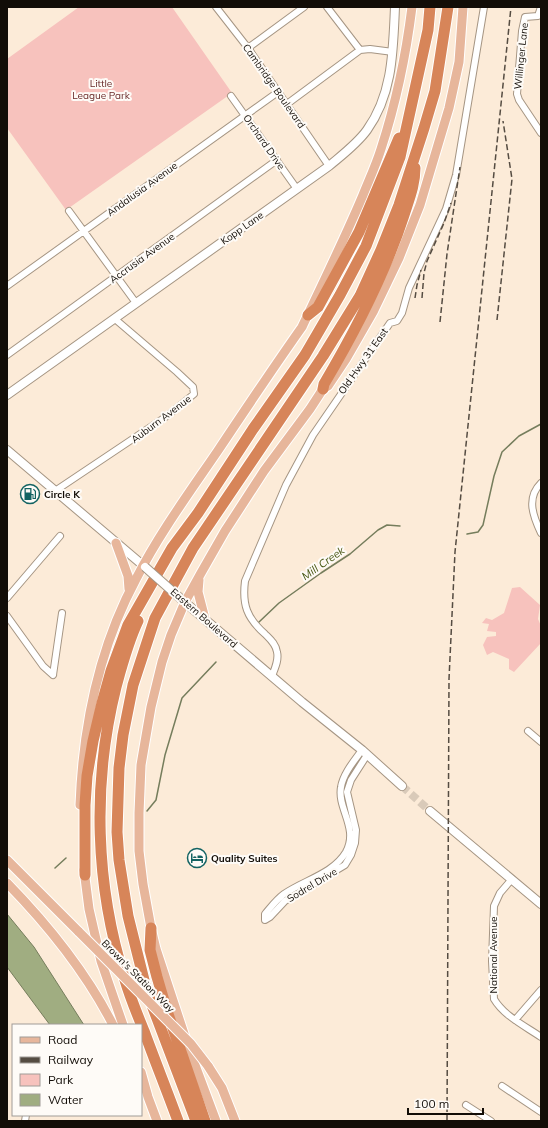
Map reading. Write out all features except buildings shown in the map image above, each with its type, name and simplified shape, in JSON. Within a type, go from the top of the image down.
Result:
[{"type":"highway","points":[[85,875],[85,805],[87,776],[93,741],[111,670],[128,625],[172,548],[198,513],[253,429],[305,355],[344,288],[366,246],[400,157],[428,30],[430,7]]},
{"type":"highway","points":[[196,1121],[147,992],[128,916],[119,860],[117,832],[119,768],[123,735],[133,685],[155,618],[193,548],[323,356],[360,296],[383,244],[416,156],[435,91],[448,7]]},
{"type":"highway","points":[[308,315],[318,307],[359,232],[410,112]]},
{"type":"highway","points":[[323,389],[324,384],[353,332],[379,280],[399,232],[415,181],[416,156]]},
{"type":"highway","points":[[142,1024],[125,980],[108,913],[100,840],[100,790],[110,713],[121,670],[135,628],[172,548]]},
{"type":"highway","points":[[151,928],[150,950],[159,984],[205,1121]]},
{"type":"highway","points":[[142,1025],[178,1121]]},
{"type":"main road","name":"Kopp Lane","points":[[7,395],[329,166],[356,143],[374,120],[386,90],[390,76],[393,52],[395,7]]},
{"type":"main road","points":[[123,1024],[102,961],[89,909],[80,837],[82,768],[86,732],[93,697],[105,654],[128,594],[164,530],[302,328],[347,233],[381,151],[399,84],[408,38],[412,7]]},
{"type":"main road","points":[[216,1121],[166,982],[151,928],[139,851],[139,813],[141,765],[151,707],[162,662],[182,600],[199,576],[225,531],[264,471],[323,389],[328,386],[346,359],[373,312],[399,258],[420,205],[449,108],[459,62],[463,7]]},
{"type":"main road","name":"Eastern Boulevard","points":[[7,450],[402,786]]},
{"type":"main road","points":[[116,543],[128,576],[128,594]]},
{"type":"main road","points":[[199,576],[198,592],[205,620]]},
{"type":"main road","points":[[430,811],[541,904]]},
{"type":"main road","name":"Brown's Station Way","points":[[7,860],[190,1044],[208,1066],[222,1088],[235,1121]]},
{"type":"main road","points":[[7,883],[35,913],[63,948],[84,978],[112,1024]]},
{"type":"main road","points":[[142,1076],[157,1121]]},
{"type":"main road","points":[[142,1085],[148,1097]]},
{"type":"street","name":"Cambridge Boulevard","points":[[216,7],[248,48],[329,166]]},
{"type":"street","points":[[248,48],[304,7]]},
{"type":"street","points":[[327,7],[360,50]]},
{"type":"street","name":"Old Hwy 31 East","points":[[272,676],[278,660],[277,651],[272,640],[258,628],[246,611],[243,594],[245,581],[286,485],[313,435],[390,323],[397,321],[402,313],[409,288],[446,209],[456,175],[484,7]]},
{"type":"street","name":"Willinger Lane","points":[[541,7],[538,16],[525,17],[522,31],[517,94],[519,100],[541,133]]},
{"type":"street","points":[[287,104],[360,50],[370,49],[393,52]]},
{"type":"street","name":"Andalusia Avenue","points":[[7,286],[278,92]]},
{"type":"street","name":"Orchard Drive","points":[[231,96],[297,189]]},
{"type":"street","name":"Accrusia Avenue","points":[[7,355],[277,160]]},
{"type":"street","points":[[69,211],[136,303]]},
{"type":"street","name":"Auburn Avenue","points":[[56,491],[167,416],[194,394],[193,387],[115,319]]},
{"type":"street","points":[[541,483],[533,492],[532,508],[541,533]]},
{"type":"street","points":[[7,598],[60,536]]},
{"type":"street","points":[[7,616],[43,666],[53,675],[62,613]]},
{"type":"street","points":[[528,730],[541,742]]},
{"type":"street","name":"Sodrel Drive","points":[[365,753],[351,780],[347,792],[356,830],[352,855],[345,865],[285,901],[270,917],[265,920],[265,914],[273,903],[284,894],[331,868],[339,861],[346,851],[349,843],[350,826],[340,795],[340,788],[345,775],[365,753]]},
{"type":"street","name":"National Avenue","points":[[512,880],[500,893],[494,906],[494,999],[496,1003],[515,1020],[541,1037]]},
{"type":"street","points":[[515,1020],[541,990]]},
{"type":"street","points":[[502,1086],[541,1112]]},
{"type":"street","points":[[466,1105],[491,1121]]},
{"type":"green space","name":"Little League Park","points":[[79,7],[172,7],[232,93],[66,210],[7,128],[7,59]]},
{"type":"green space","points":[[520,587],[540,605],[538,619],[541,626],[541,643],[514,672],[509,669],[509,659],[493,652],[487,655],[483,645],[487,637],[496,636],[496,632],[487,631],[489,624],[482,623],[486,618],[492,620],[504,613],[512,588]]},
{"type":"water","points":[[7,914],[34,947],[83,1024],[49,1024],[7,967]]},
{"type":"waterway","name":"Mill Creek","points":[[467,534],[478,532],[483,525],[494,476],[502,452],[519,436],[541,424]]},
{"type":"waterway","name":"Mill Creek","points":[[259,622],[279,603],[350,554],[378,530],[387,525],[400,526]]},
{"type":"waterway","name":"Mill Creek","points":[[147,811],[156,800],[165,755],[182,698],[216,662]]},
{"type":"waterway","name":"Mill Creek","points":[[55,868],[66,858]]},
{"type":"tunnel","points":[[402,786],[430,811]]},
{"type":"railway","points":[[447,1121],[449,679],[455,552],[511,7]]},
{"type":"railway","points":[[497,320],[512,179],[503,121]]},
{"type":"railway","points":[[440,322],[447,254],[460,167]]},
{"type":"railway","points":[[422,298],[424,273],[427,261],[451,203]]},
{"type":"railway","points":[[415,298],[421,270]]},
{"type":"place","name":"Circle K","points":[[30,494]]},
{"type":"place","name":"Quality Suites","points":[[197,858]]}]
